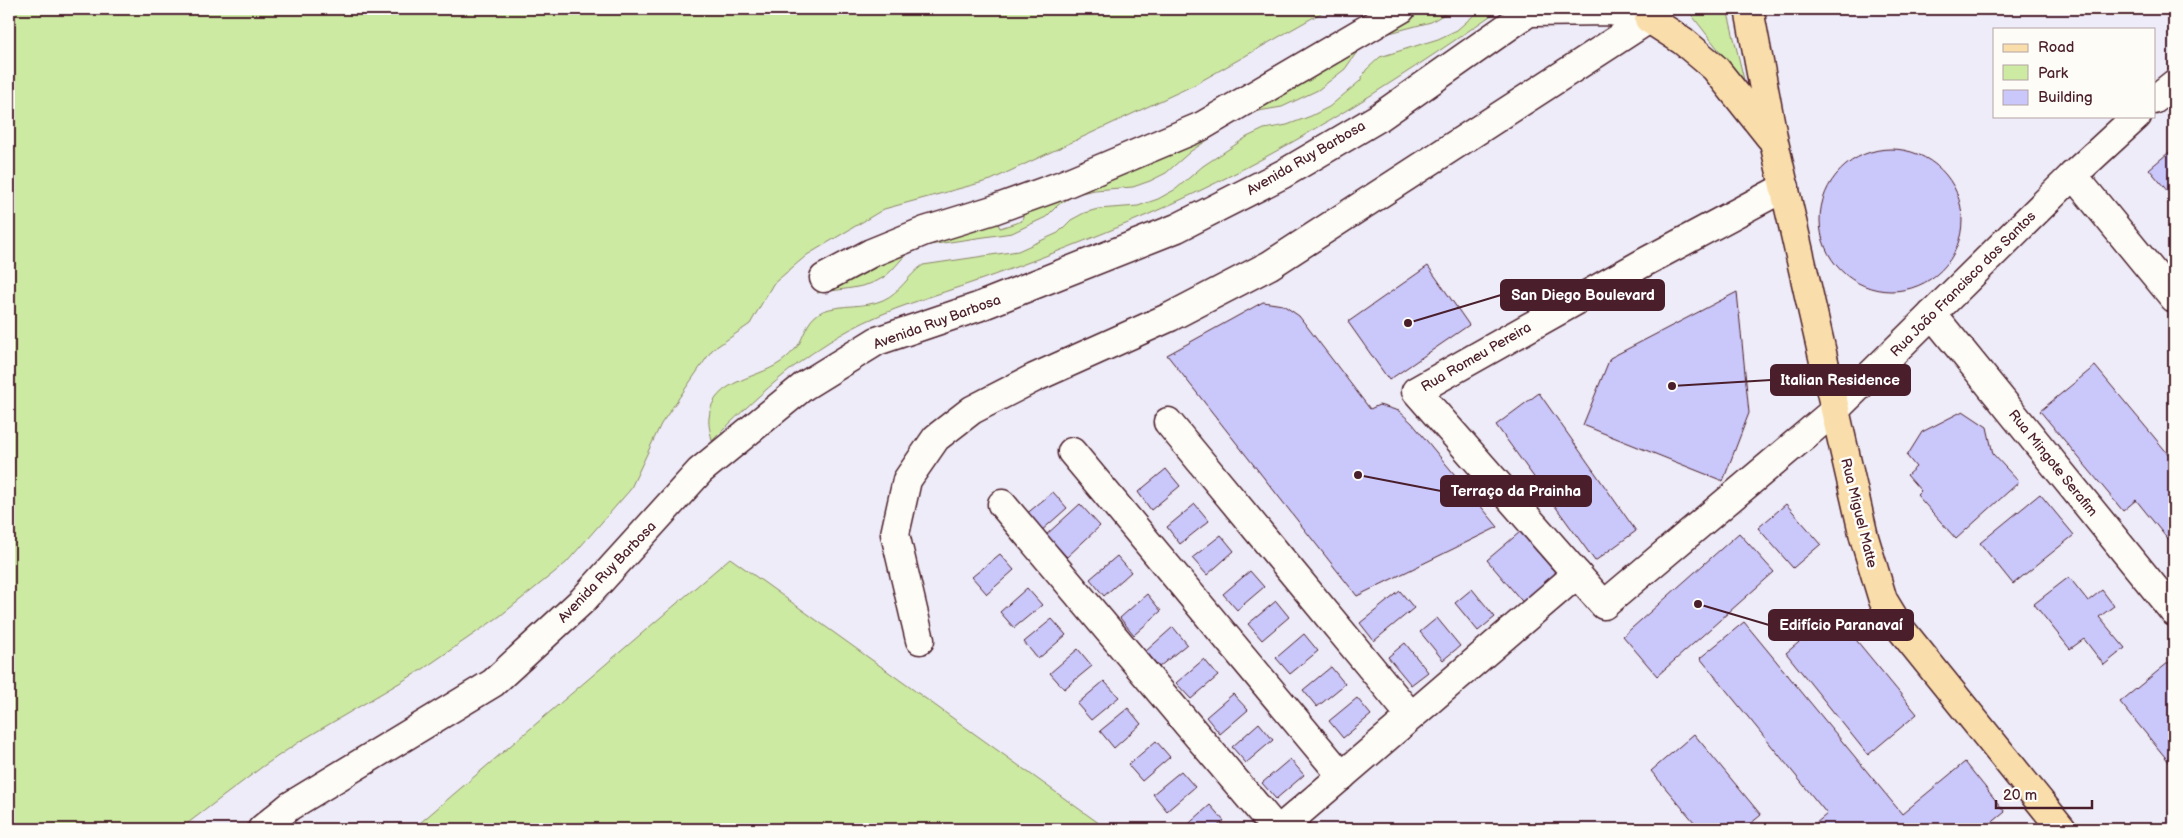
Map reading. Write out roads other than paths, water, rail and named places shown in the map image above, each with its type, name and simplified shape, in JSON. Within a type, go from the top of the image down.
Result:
[{"type":"main road","name":"Rua Miguel Matte","points":[[1749,9],[1774,142],[1834,411],[1869,554],[1884,600],[1900,628],[2062,829]]},
{"type":"main road","name":"Rua Miguel Matte","points":[[1653,14],[1715,68],[1774,142]]},
{"type":"street","points":[[824,278],[871,253],[925,231],[1062,185],[1202,126],[1401,9]]},
{"type":"street","name":"Avenida Ruy Barbosa","points":[[262,829],[290,806],[493,682],[583,600],[700,471],[804,386],[878,341],[978,307],[1177,228],[1265,183],[1378,118],[1531,10],[1653,14]]},
{"type":"street","points":[[920,640],[895,534],[907,480],[936,438],[972,410],[1025,383],[1170,318],[1270,265],[1653,14]]},
{"type":"street","points":[[2156,98],[2174,84]]},
{"type":"street","name":"Rua João Francisco dos Santos","points":[[1604,605],[1834,411],[2074,174],[2135,118]]},
{"type":"street","points":[[2074,174],[2174,298]]},
{"type":"street","name":"Rua Romeu Pereira","points":[[1604,605],[1416,390],[1785,187]]},
{"type":"street","name":"Rua Mingote Serafim","points":[[1932,314],[2174,612]]},
{"type":"street","points":[[1168,422],[1411,716]]},
{"type":"street","points":[[1072,452],[1342,776]]},
{"type":"street","points":[[1002,504],[1276,829]]},
{"type":"street","points":[[1280,829],[1577,574]]},
{"type":"place","name":"San Diego Boulevard","points":[[1408,323]]},
{"type":"place","name":"Italian Residence","points":[[1672,386]]},
{"type":"place","name":"Terraço da Prainha","points":[[1358,475]]},
{"type":"place","name":"Edifício Paranavaí","points":[[1698,604]]}]
